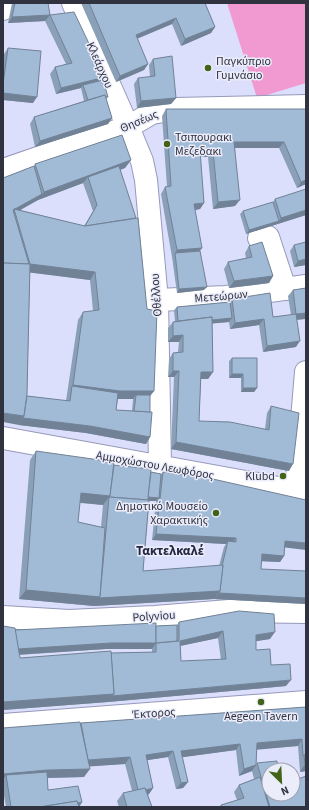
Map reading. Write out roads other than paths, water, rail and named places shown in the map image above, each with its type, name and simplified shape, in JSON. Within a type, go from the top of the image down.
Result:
[{"type":"street","points":[[3,9],[4,3]]},
{"type":"street","name":"Κλεάρχου","points":[[73,3],[128,127]]},
{"type":"street","name":"Θησέως","points":[[3,170],[128,127],[152,113],[175,109],[306,106]]},
{"type":"street","name":"Οθέλλου","points":[[128,127],[142,161],[146,180],[157,300],[160,466]]},
{"type":"street","name":"Μετεώρων","points":[[157,300],[226,297],[296,288],[268,237],[259,238]]},
{"type":"street","points":[[301,492],[306,372]]},
{"type":"street","name":"Αμμοχώστου Λεωφόρος","points":[[3,438],[301,492]]},
{"type":"street","name":"Polyviou","points":[[3,617],[68,621],[259,611],[306,612]]},
{"type":"street","name":"Έκτορος","points":[[3,725],[306,702]]},
{"type":"place","name":"Παγκύπριο Γυμνάσιο","points":[[208,68]]},
{"type":"place","name":"Τσιπουρακι Μεζεδακι","points":[[167,144]]},
{"type":"place","name":"Klubd","points":[[283,476]]},
{"type":"place","name":"Δημοτικό Μουσείο Χαρακτικής","points":[[216,513]]},
{"type":"place","name":"Aegeon Tavern","points":[[261,702]]},
{"type":"district","name":"Τακτελκαλέ","points":[[170,550]]}]
